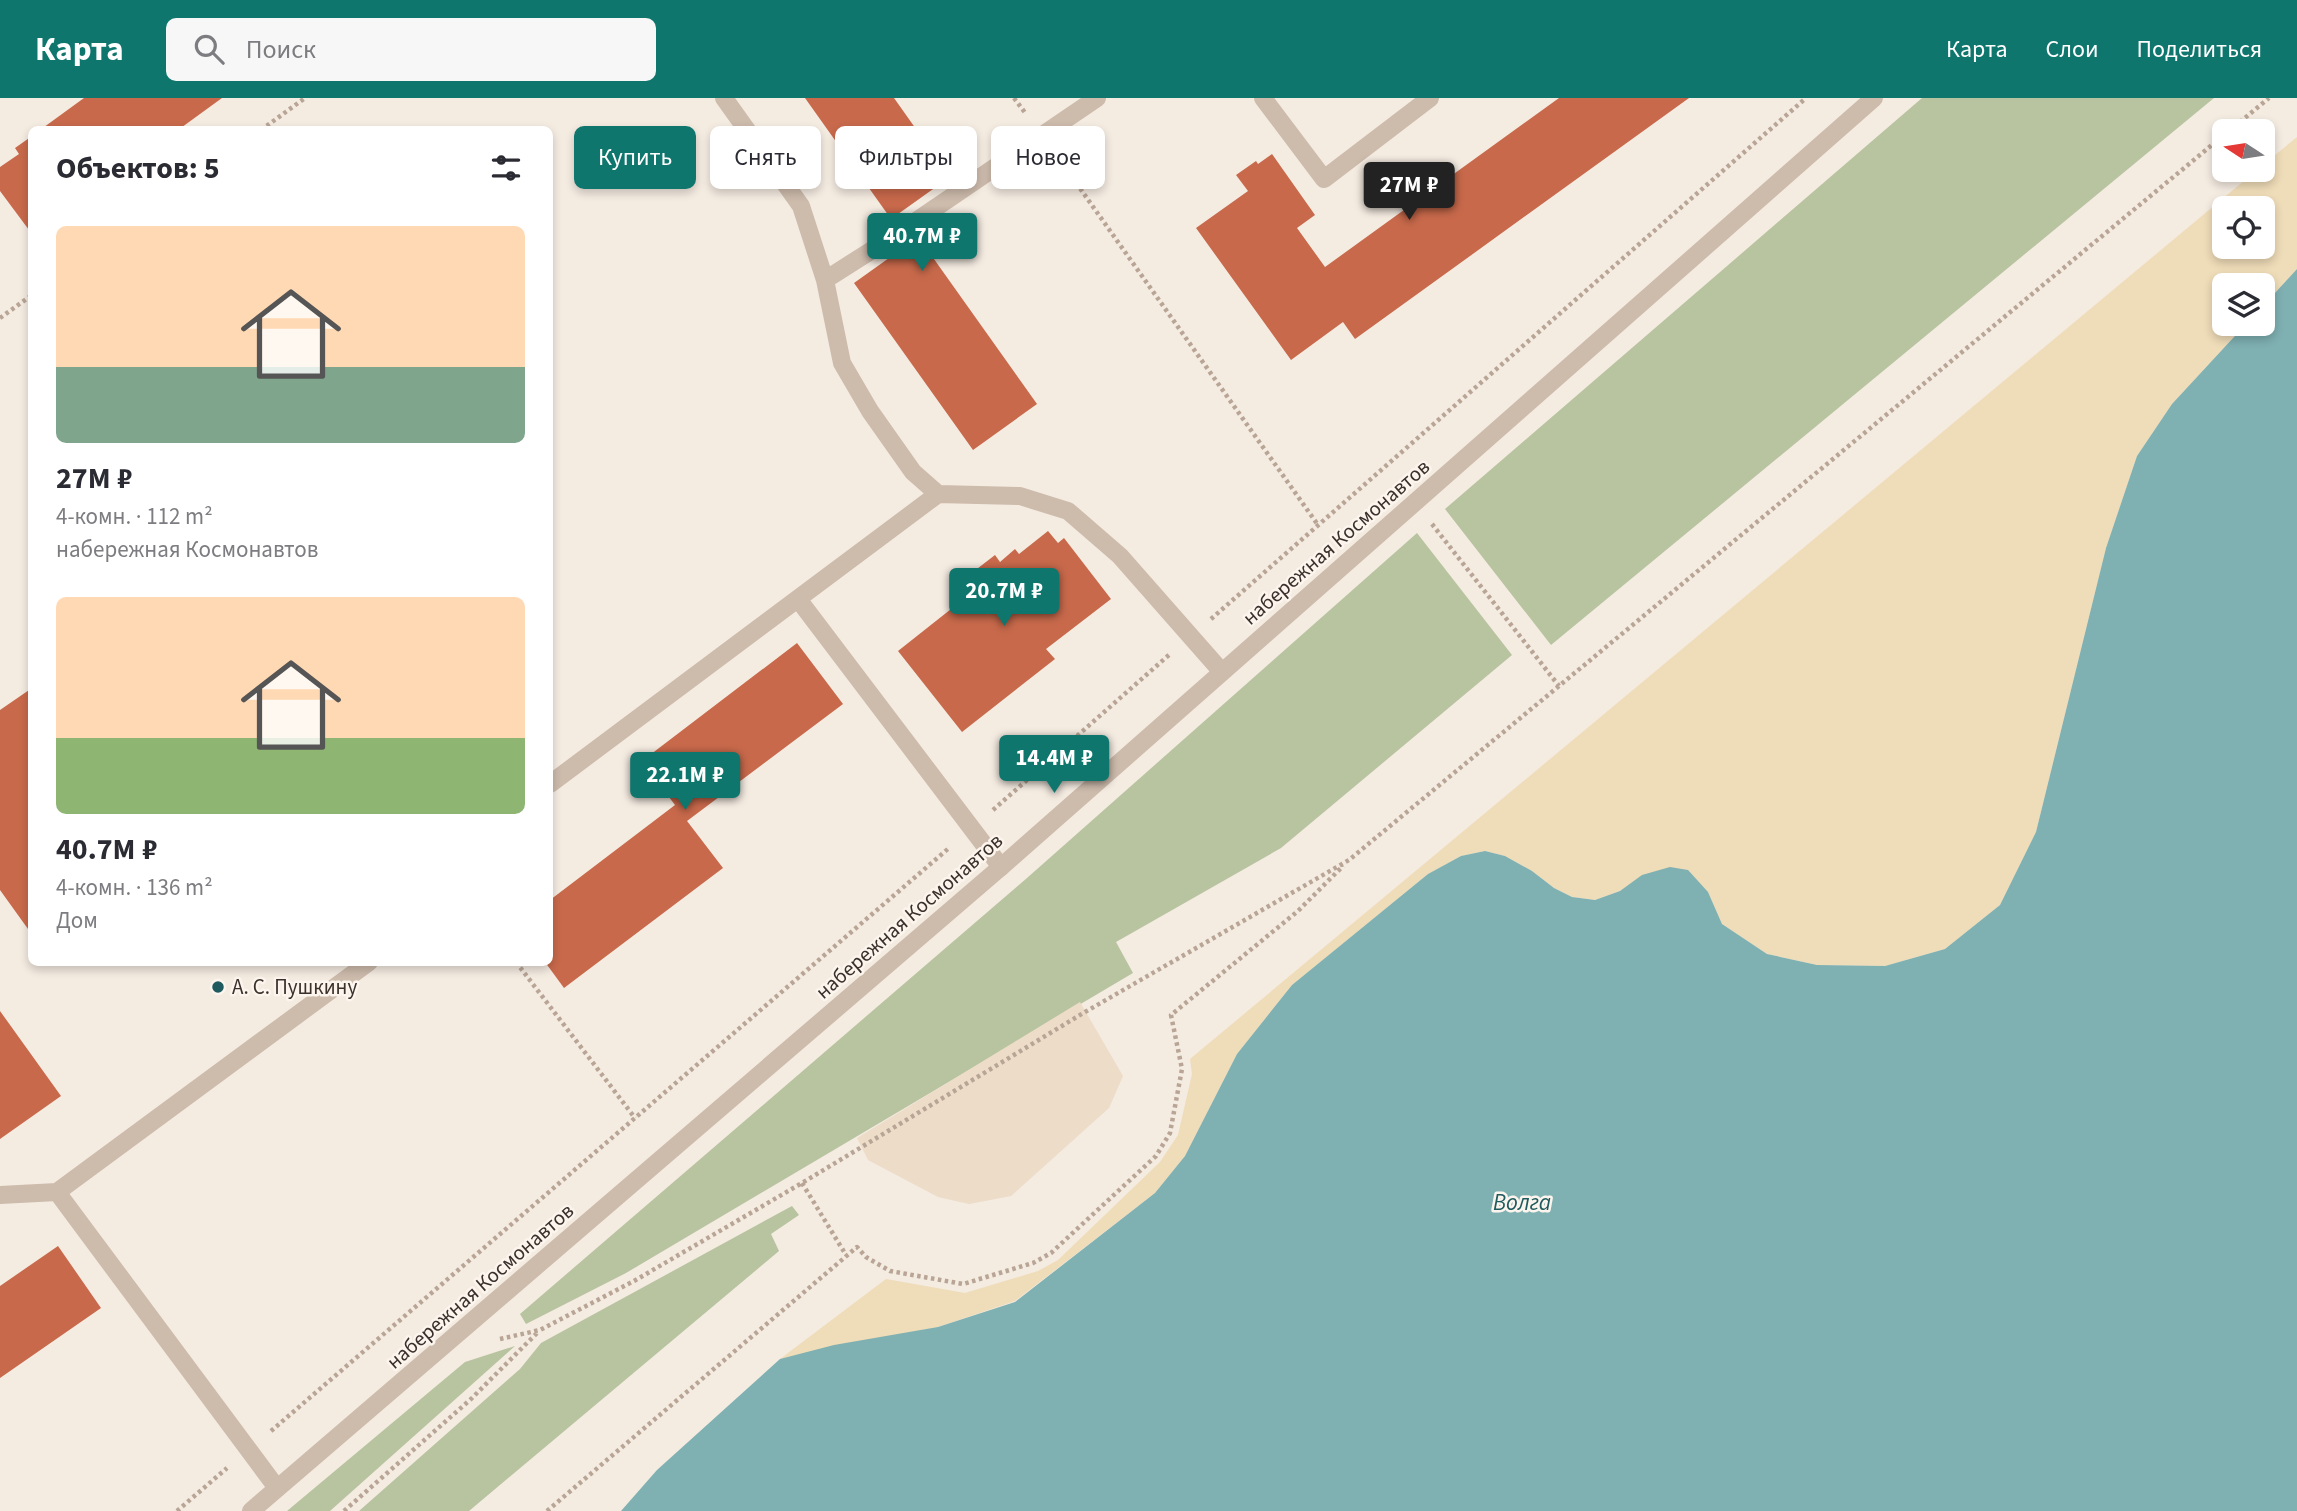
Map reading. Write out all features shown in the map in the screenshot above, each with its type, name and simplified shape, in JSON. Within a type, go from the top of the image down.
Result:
[{"type":"street","points":[[724,98],[801,206],[825,280],[842,363],[870,411],[913,472],[938,494]]},
{"type":"street","points":[[1055,126],[1097,98]]},
{"type":"street","points":[[1263,98],[1324,179],[1430,98]]},
{"type":"street","name":"набережная Космонавтов","points":[[251,1511],[1001,867],[1874,98]]},
{"type":"street","points":[[901,232],[991,170]]},
{"type":"street","points":[[825,280],[880,245]]},
{"type":"street","points":[[553,782],[938,494],[1020,496],[1068,511],[1120,556],[1222,672]]},
{"type":"street","points":[[798,599],[1001,867]]},
{"type":"street","points":[[0,1195],[57,1192],[364,966]]},
{"type":"street","points":[[57,1192],[277,1488]]},
{"type":"path","points":[[266,126],[305,98]]},
{"type":"path","points":[[1014,98],[1035,126]]},
{"type":"path","points":[[2244,119],[2269,98]]},
{"type":"path","points":[[547,1511],[857,1247],[866,1257],[890,1271],[963,1284],[1033,1263],[1051,1253],[1156,1156],[1170,1133],[1182,1069],[1171,1015],[1298,911],[1349,860],[2212,145]]},
{"type":"path","points":[[1080,189],[1318,525]]},
{"type":"path","points":[[0,318],[28,298]]},
{"type":"path","points":[[1450,548],[1559,686]]},
{"type":"path","points":[[489,1341],[540,1330],[634,1281],[1085,1012],[1349,860]]},
{"type":"path","points":[[519,966],[635,1118]]},
{"type":"path","points":[[802,1183],[846,1255]]},
{"type":"path","points":[[344,1511],[471,1399],[540,1330]]},
{"type":"green space","points":[[1922,98],[2214,98],[1551,645],[1445,509]]},
{"type":"green space","points":[[1417,533],[1512,655],[1281,848],[1116,942],[1133,973],[626,1273],[526,1324],[520,1314],[1027,878]]},
{"type":"green space","points":[[792,1206],[799,1215],[771,1234],[779,1251],[469,1511],[359,1511],[520,1369],[541,1343]]},
{"type":"green space","points":[[515,1346],[330,1511],[287,1511],[465,1362]]},
{"type":"sand","points":[[2297,137],[2297,269],[2275,293],[2275,273],[2212,273],[2212,336],[2235,336],[2172,404],[2137,456],[2106,548],[2036,832],[2000,905],[1945,949],[1885,966],[1817,965],[1767,954],[1722,924],[1708,892],[1643,875],[1620,891],[1595,900],[1572,897],[1505,856],[1485,851],[1461,856],[1428,874],[1292,985],[1237,1054],[1185,1156],[1155,1193],[1015,1301],[938,1327],[780,1359],[886,1279],[965,1293],[1038,1271],[1058,1260],[1160,1162],[1178,1135],[1192,1074],[1190,1059],[2212,207],[2212,259],[2275,259],[2275,196],[2226,196],[2243,182],[2275,182],[2275,155]]},
{"type":"shaded area","points":[[1080,1002],[1123,1076],[1109,1108],[1011,1196],[969,1204],[938,1197],[868,1160],[857,1138]]},
{"type":"water","name":"Волга","points":[[2297,269],[2297,1511],[621,1511],[657,1470],[780,1359],[834,1345],[938,1327],[1015,1302],[1155,1193],[1185,1156],[1237,1054],[1292,985],[1428,874],[1461,856],[1485,851],[1505,856],[1572,897],[1595,900],[1620,891],[1642,875],[1670,867],[1688,870],[1708,892],[1722,924],[1767,954],[1817,965],[1885,966],[1945,949],[2000,905],[2036,832],[2106,548],[2137,456],[2172,404],[2235,336],[2275,336],[2275,293]]},
{"type":"building","points":[[84,98],[222,98],[184,126],[46,126]]},
{"type":"building","points":[[805,98],[894,98],[914,126],[835,126],[835,140]]},
{"type":"building","points":[[1559,98],[1689,98],[1355,339],[1343,322],[1291,360],[1196,228],[1248,191],[1236,175],[1272,154],[1315,215],[1297,228],[1325,267]]},
{"type":"building","points":[[28,139],[28,229],[0,191],[0,167],[19,154],[15,148]]},
{"type":"building","points":[[870,189],[933,189],[891,219]]},
{"type":"building","points":[[891,219],[910,244],[919,238],[1037,404],[973,450],[854,283],[889,258],[872,234]]},
{"type":"building","points":[[1048,531],[1058,543],[1064,538],[1111,599],[1046,649],[1055,659],[962,732],[898,651],[970,594],[960,582],[995,555],[1000,562],[1015,549],[1019,554]]},
{"type":"building","points":[[797,643],[843,704],[687,821],[723,868],[564,988],[548,966],[553,966],[553,898],[675,805],[642,761]]},
{"type":"building","points":[[28,691],[28,929],[0,890],[0,710]]},
{"type":"building","points":[[0,1011],[61,1096],[0,1139]]},
{"type":"building","points":[[58,1246],[101,1308],[0,1378],[0,1286]]},
{"type":"place","name":"А. С. Пушкину","points":[[218,987]]}]
